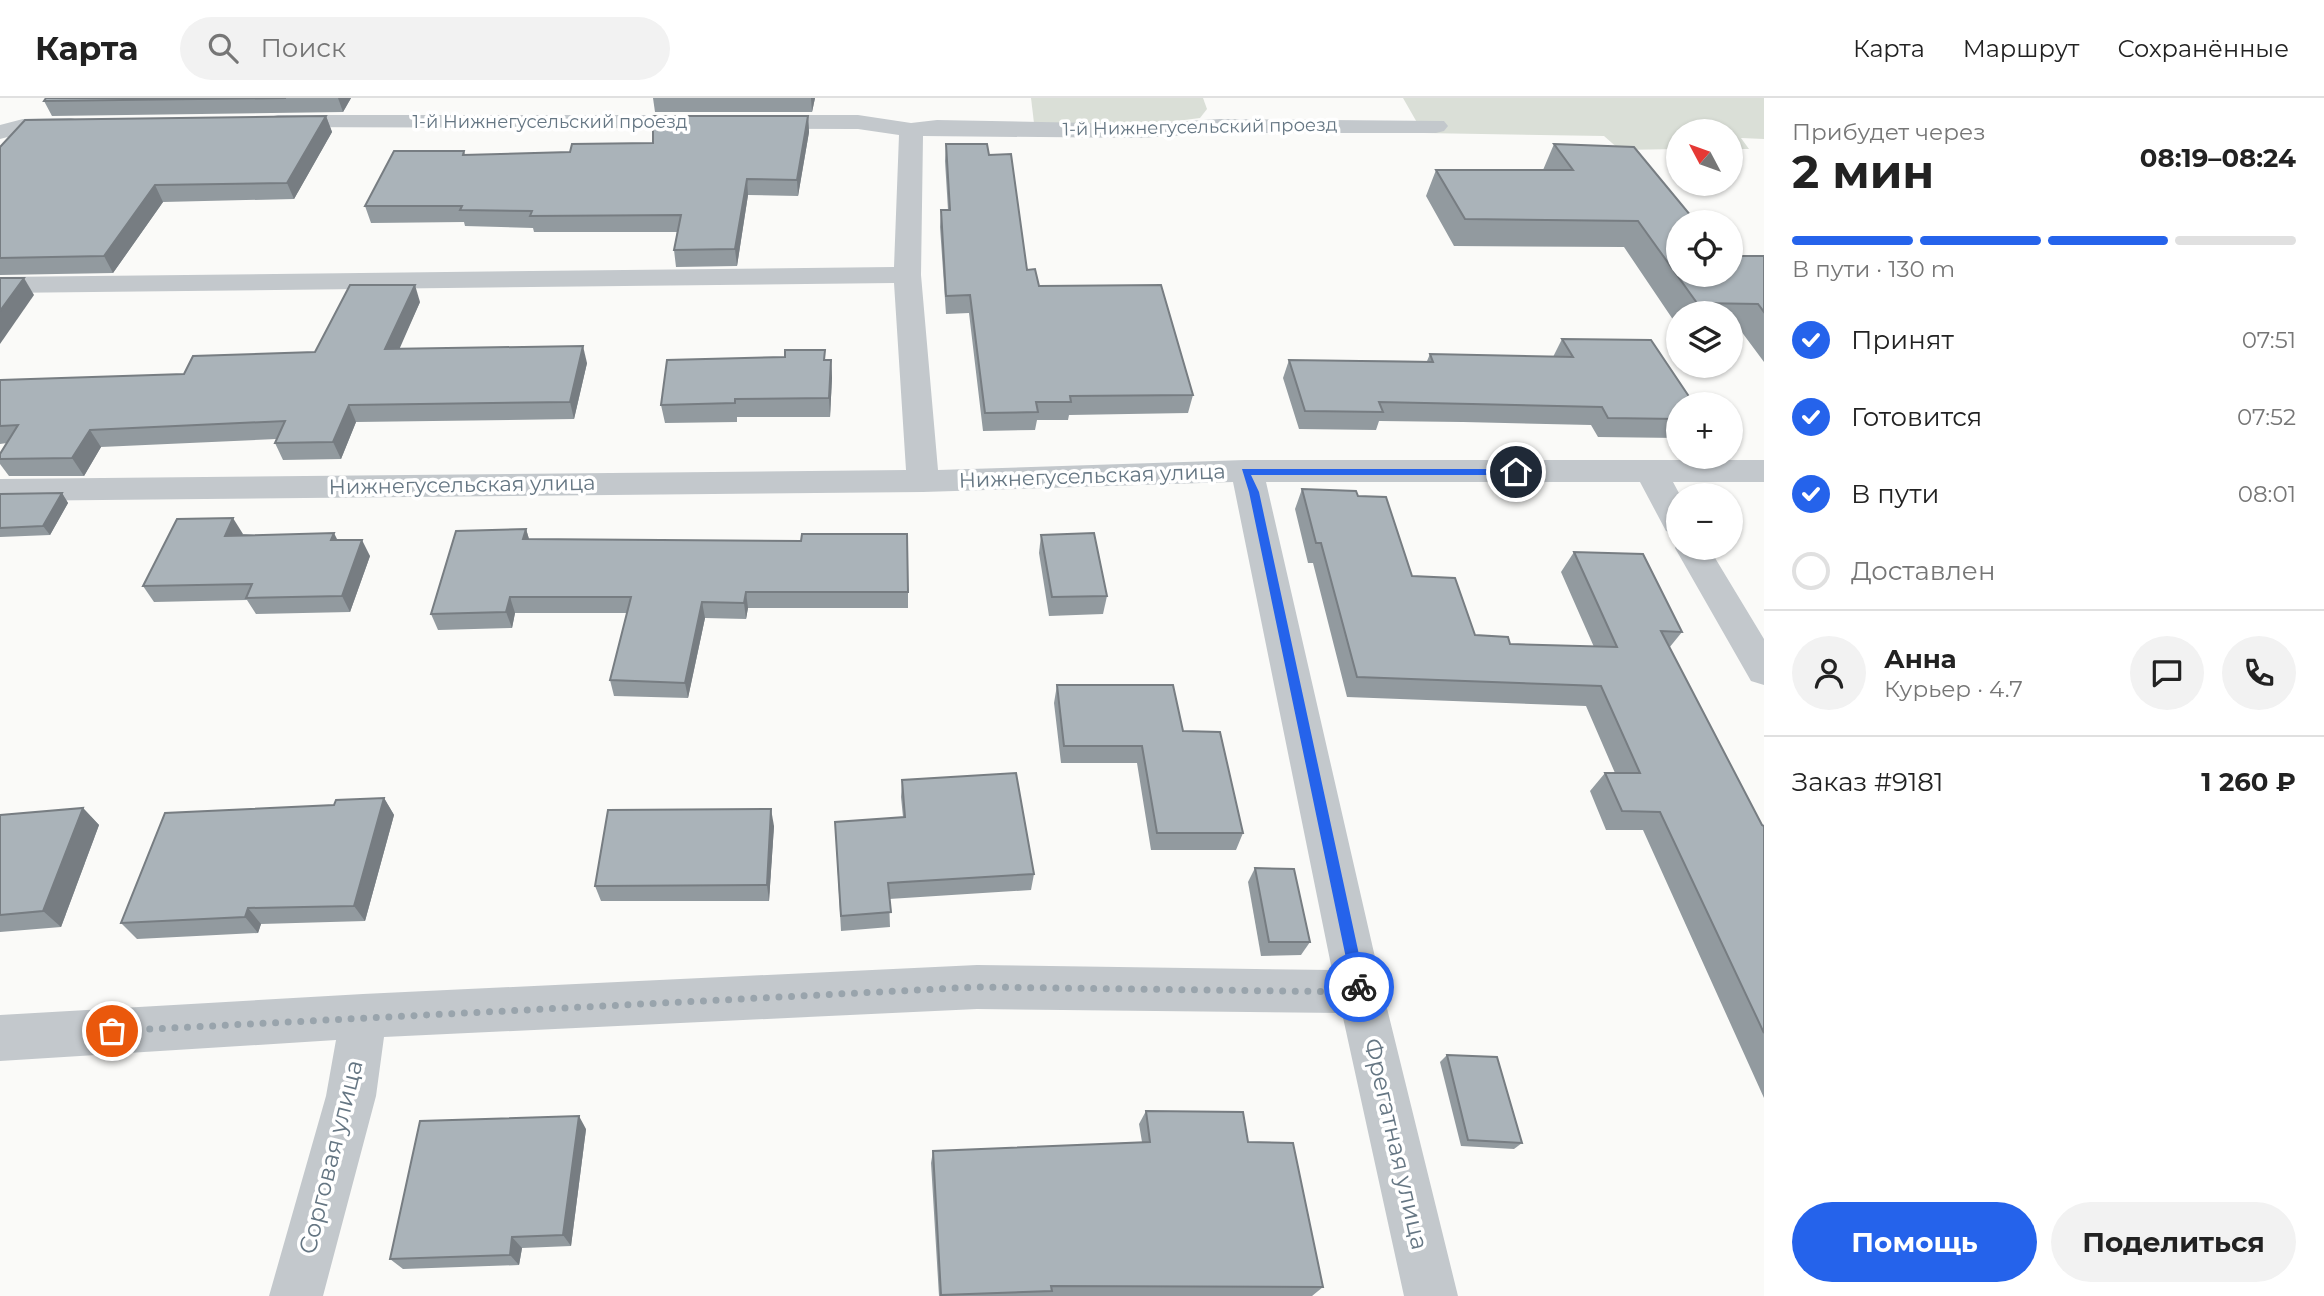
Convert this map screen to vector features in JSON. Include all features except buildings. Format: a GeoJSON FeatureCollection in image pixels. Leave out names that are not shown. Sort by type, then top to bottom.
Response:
{"type":"FeatureCollection","features":[{"type":"Feature","properties":{"kind":"street"},"geometry":{"type":"LineString","coordinates":[[854,98],[858,122]]}},
{"type":"Feature","properties":{"kind":"street","name":"1-й Нижнегусельский проезд"},"geometry":{"type":"LineString","coordinates":[[253,123],[858,122],[911,130],[1030,128],[1139,131],[1220,115],[1436,126]]}},
{"type":"Feature","properties":{"kind":"street"},"geometry":{"type":"LineString","coordinates":[[0,132],[23,126],[91,125]]}},
{"type":"Feature","properties":{"kind":"street"},"geometry":{"type":"LineString","coordinates":[[911,130],[907,275],[923,481]]}},
{"type":"Feature","properties":{"kind":"street"},"geometry":{"type":"LineString","coordinates":[[0,285],[907,275]]}},
{"type":"Feature","properties":{"kind":"street","name":"Нижнегусельская улица"},"geometry":{"type":"LineString","coordinates":[[0,490],[923,481],[1245,471],[1764,471]]}},
{"type":"Feature","properties":{"kind":"street","name":"Фрегатная улица"},"geometry":{"type":"LineString","coordinates":[[1245,471],[1254,492],[1360,992],[1431,1296]]}},
{"type":"Feature","properties":{"kind":"street"},"geometry":{"type":"LineString","coordinates":[[1651,472],[1666,500]]}},
{"type":"Feature","properties":{"kind":"street"},"geometry":{"type":"LineString","coordinates":[[1699,560],[1764,671]]}},
{"type":"Feature","properties":{"kind":"street"},"geometry":{"type":"LineString","coordinates":[[0,1038],[363,1016],[977,987],[1360,992]]}},
{"type":"Feature","properties":{"kind":"street","name":"Сорговая улица"},"geometry":{"type":"LineString","coordinates":[[296,1296],[351,1096],[363,1016]]}},
{"type":"Feature","properties":{"kind":"shaded area"},"geometry":{"type":"Polygon","coordinates":[[[1031,98],[1203,98],[1207,109],[1200,118],[1138,126],[1034,123],[1031,98]]]}},
{"type":"Feature","properties":{"kind":"shaded area"},"geometry":{"type":"Polygon","coordinates":[[[1403,98],[1764,98],[1764,139],[1743,138],[1743,119],[1666,119],[1666,149],[1620,150],[1604,136],[1423,133],[1403,98]]]}},
{"type":"Feature","properties":{"kind":"way so far"},"geometry":{"type":"LineString","coordinates":[[112,1031],[363,1016],[977,987],[1360,992],[1359,987]]}},
{"type":"Feature","properties":{"kind":"route"},"geometry":{"type":"LineString","coordinates":[[1359,987],[1254,492],[1245,471],[1516,472]]}}]}
